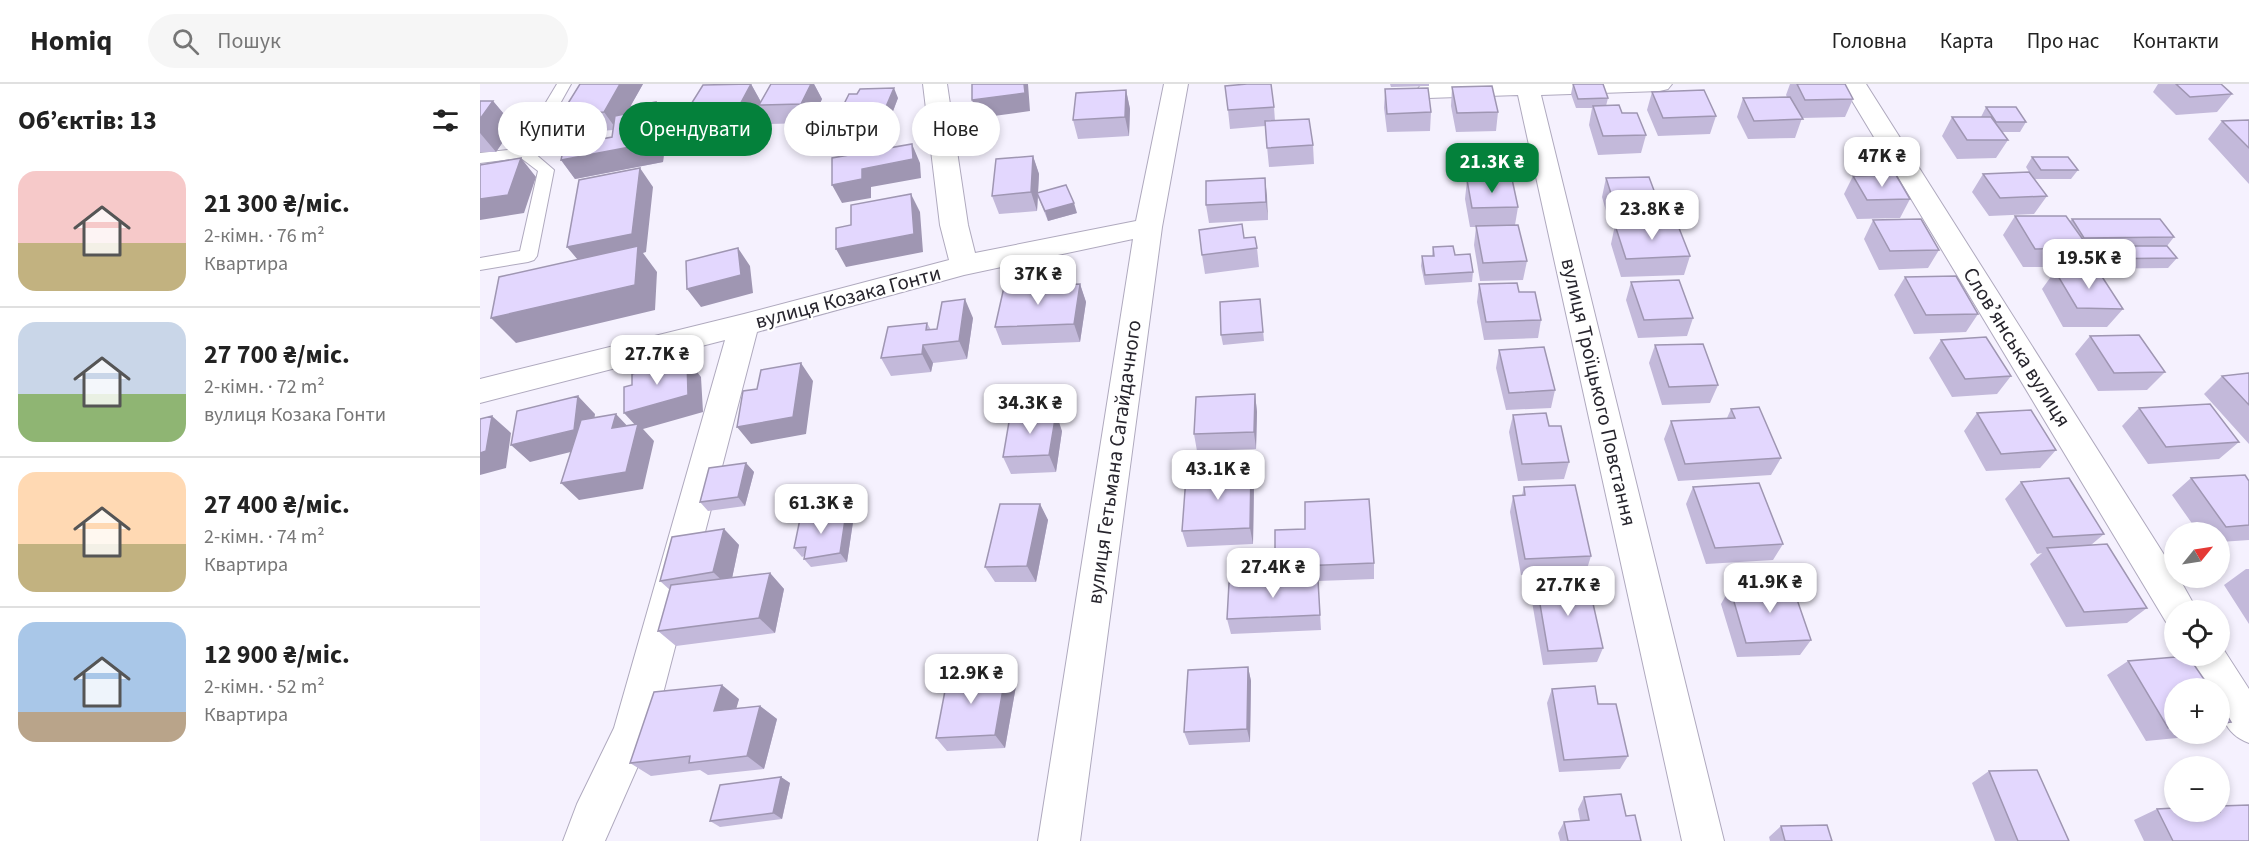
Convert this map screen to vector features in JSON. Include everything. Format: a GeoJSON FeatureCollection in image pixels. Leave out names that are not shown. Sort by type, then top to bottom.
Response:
{"type":"FeatureCollection","features":[{"type":"Feature","properties":{"kind":"street"},"geometry":{"type":"LineString","coordinates":[[935,84],[954,225],[964,265]]}},
{"type":"Feature","properties":{"kind":"street","name":"вулиця Гетьмана Сагайдачного"},"geometry":{"type":"LineString","coordinates":[[1059,841],[1148,227],[1176,84]]}},
{"type":"Feature","properties":{"kind":"street"},"geometry":{"type":"LineString","coordinates":[[1428,91],[1528,86],[1660,84]]}},
{"type":"Feature","properties":{"kind":"street","name":"Словʼянська вулиця"},"geometry":{"type":"LineString","coordinates":[[1854,84],[2173,600]]}},
{"type":"Feature","properties":{"kind":"street","name":"вулиця Троїцького Повстання"},"geometry":{"type":"LineString","coordinates":[[1528,86],[1703,841]]}},
{"type":"Feature","properties":{"kind":"street","name":"вулиця Козака Гонти"},"geometry":{"type":"LineString","coordinates":[[480,390],[744,325],[964,265],[1148,227]]}},
{"type":"Feature","properties":{"kind":"street"},"geometry":{"type":"LineString","coordinates":[[584,841],[633,732],[744,325]]}},
{"type":"Feature","properties":{"kind":"street"},"geometry":{"type":"LineString","coordinates":[[2213,666],[2249,724]]}},
{"type":"Feature","properties":{"kind":"lane"},"geometry":{"type":"LineString","coordinates":[[554,102],[564,84]]}},
{"type":"Feature","properties":{"kind":"lane"},"geometry":{"type":"LineString","coordinates":[[480,158],[498,156]]}},
{"type":"Feature","properties":{"kind":"lane"},"geometry":{"type":"LineString","coordinates":[[480,264],[528,256],[546,170],[528,156]]}},
{"type":"Feature","properties":{"kind":"building"},"geometry":{"type":"Polygon","coordinates":[[[580,84],[620,84],[607,107],[607,102],[569,102],[580,84]]]}},
{"type":"Feature","properties":{"kind":"building"},"geometry":{"type":"Polygon","coordinates":[[[751,84],[741,102],[692,102],[703,85],[751,84]]]}},
{"type":"Feature","properties":{"kind":"building"},"geometry":{"type":"Polygon","coordinates":[[[771,84],[811,84],[802,102],[772,105],[772,102],[761,102],[771,84]]]}},
{"type":"Feature","properties":{"kind":"building"},"geometry":{"type":"Polygon","coordinates":[[[972,84],[1024,84],[1025,93],[972,100],[972,84]]]}},
{"type":"Feature","properties":{"kind":"building"},"geometry":{"type":"Polygon","coordinates":[[[1271,84],[1274,107],[1228,110],[1225,86],[1271,84]]]}},
{"type":"Feature","properties":{"kind":"building"},"geometry":{"type":"Polygon","coordinates":[[[1573,84],[1603,84],[1608,98],[1578,99],[1573,84]]]}},
{"type":"Feature","properties":{"kind":"building"},"geometry":{"type":"Polygon","coordinates":[[[1797,84],[1845,84],[1853,99],[1805,100],[1797,84]]]}},
{"type":"Feature","properties":{"kind":"building"},"geometry":{"type":"Polygon","coordinates":[[[2176,84],[2221,84],[2232,94],[2190,97],[2176,84]]]}},
{"type":"Feature","properties":{"kind":"building"},"geometry":{"type":"Polygon","coordinates":[[[1492,86],[1498,112],[1457,113],[1452,87],[1492,86]]]}},
{"type":"Feature","properties":{"kind":"building"},"geometry":{"type":"Polygon","coordinates":[[[894,88],[888,102],[845,102],[849,94],[857,94],[860,89],[894,88]]]}},
{"type":"Feature","properties":{"kind":"building"},"geometry":{"type":"Polygon","coordinates":[[[1428,88],[1431,112],[1387,114],[1385,89],[1428,88]]]}},
{"type":"Feature","properties":{"kind":"building"},"geometry":{"type":"Polygon","coordinates":[[[1126,90],[1125,117],[1073,120],[1076,93],[1126,90]]]}},
{"type":"Feature","properties":{"kind":"building"},"geometry":{"type":"Polygon","coordinates":[[[1704,90],[1716,116],[1663,118],[1652,92],[1704,90]]]}},
{"type":"Feature","properties":{"kind":"building"},"geometry":{"type":"Polygon","coordinates":[[[1790,97],[1803,119],[1754,121],[1743,98],[1790,97]]]}},
{"type":"Feature","properties":{"kind":"building"},"geometry":{"type":"Polygon","coordinates":[[[480,101],[493,101],[480,119],[480,101]]]}},
{"type":"Feature","properties":{"kind":"building"},"geometry":{"type":"Polygon","coordinates":[[[1619,105],[1622,113],[1637,113],[1646,135],[1603,136],[1593,106],[1619,105]]]}},
{"type":"Feature","properties":{"kind":"building"},"geometry":{"type":"Polygon","coordinates":[[[1986,107],[2016,107],[2026,122],[1996,122],[1986,107]]]}},
{"type":"Feature","properties":{"kind":"building"},"geometry":{"type":"Polygon","coordinates":[[[619,115],[619,149],[607,151],[607,138],[612,137],[615,116],[619,115]]]}},
{"type":"Feature","properties":{"kind":"building"},"geometry":{"type":"Polygon","coordinates":[[[1952,117],[1991,117],[2008,140],[1967,140],[1952,117]]]}},
{"type":"Feature","properties":{"kind":"building"},"geometry":{"type":"Polygon","coordinates":[[[1309,119],[1313,145],[1267,148],[1265,121],[1309,119]]]}},
{"type":"Feature","properties":{"kind":"building"},"geometry":{"type":"Polygon","coordinates":[[[2249,120],[2249,148],[2222,121],[2249,120]]]}},
{"type":"Feature","properties":{"kind":"building"},"geometry":{"type":"Polygon","coordinates":[[[912,144],[913,159],[862,169],[862,179],[832,185],[832,158],[900,156],[900,146],[912,144]]]}},
{"type":"Feature","properties":{"kind":"building"},"geometry":{"type":"Polygon","coordinates":[[[562,156],[582,156],[561,160],[562,156]]]}},
{"type":"Feature","properties":{"kind":"building"},"geometry":{"type":"Polygon","coordinates":[[[1033,156],[1031,192],[992,196],[996,159],[1033,156]]]}},
{"type":"Feature","properties":{"kind":"building"},"geometry":{"type":"Polygon","coordinates":[[[2032,157],[2068,157],[2078,170],[2041,170],[2032,157]]]}},
{"type":"Feature","properties":{"kind":"building"},"geometry":{"type":"Polygon","coordinates":[[[521,158],[508,195],[480,199],[480,165],[521,158]]]}},
{"type":"Feature","properties":{"kind":"building"},"geometry":{"type":"Polygon","coordinates":[[[640,168],[632,234],[567,247],[579,180],[640,168]]]}},
{"type":"Feature","properties":{"kind":"building"},"geometry":{"type":"Polygon","coordinates":[[[2029,172],[2047,196],[2000,198],[1983,174],[2029,172]]]}},
{"type":"Feature","properties":{"kind":"building"},"geometry":{"type":"Polygon","coordinates":[[[1896,175],[1910,199],[1867,200],[1853,176],[1896,175]]]}},
{"type":"Feature","properties":{"kind":"building"},"geometry":{"type":"Polygon","coordinates":[[[1649,177],[1659,204],[1615,206],[1606,178],[1649,177]]]}},
{"type":"Feature","properties":{"kind":"building"},"geometry":{"type":"Polygon","coordinates":[[[1265,178],[1266,202],[1206,205],[1206,181],[1265,178]]]}},
{"type":"Feature","properties":{"kind":"building"},"geometry":{"type":"Polygon","coordinates":[[[1512,179],[1518,207],[1472,208],[1467,180],[1512,179]]]}},
{"type":"Feature","properties":{"kind":"building"},"geometry":{"type":"Polygon","coordinates":[[[1066,185],[1074,203],[1045,211],[1037,193],[1066,185]]]}},
{"type":"Feature","properties":{"kind":"building"},"geometry":{"type":"Polygon","coordinates":[[[911,194],[914,234],[836,249],[836,228],[851,225],[851,205],[911,194]]]}},
{"type":"Feature","properties":{"kind":"building"},"geometry":{"type":"Polygon","coordinates":[[[2015,216],[2066,216],[2089,248],[2035,249],[2015,216]]]}},
{"type":"Feature","properties":{"kind":"building"},"geometry":{"type":"Polygon","coordinates":[[[1921,219],[1939,250],[1890,251],[1873,220],[1921,219]]]}},
{"type":"Feature","properties":{"kind":"building"},"geometry":{"type":"Polygon","coordinates":[[[2072,219],[2160,219],[2174,237],[2084,238],[2072,219]]]}},
{"type":"Feature","properties":{"kind":"building"},"geometry":{"type":"Polygon","coordinates":[[[1677,223],[1690,256],[1626,259],[1615,225],[1677,223]]]}},
{"type":"Feature","properties":{"kind":"building"},"geometry":{"type":"Polygon","coordinates":[[[1242,224],[1244,238],[1255,237],[1257,248],[1202,255],[1199,230],[1242,224]]]}},
{"type":"Feature","properties":{"kind":"building"},"geometry":{"type":"Polygon","coordinates":[[[1518,225],[1527,261],[1483,263],[1476,226],[1518,225]]]}},
{"type":"Feature","properties":{"kind":"building"},"geometry":{"type":"Polygon","coordinates":[[[638,246],[635,285],[491,318],[499,277],[638,246]]]}},
{"type":"Feature","properties":{"kind":"building"},"geometry":{"type":"Polygon","coordinates":[[[1453,246],[1455,255],[1470,254],[1473,272],[1425,275],[1422,256],[1434,256],[1433,247],[1453,246]]]}},
{"type":"Feature","properties":{"kind":"building"},"geometry":{"type":"Polygon","coordinates":[[[2088,246],[2167,246],[2177,258],[2086,259],[2083,255],[2089,248],[2088,246]]]}},
{"type":"Feature","properties":{"kind":"building"},"geometry":{"type":"Polygon","coordinates":[[[738,248],[741,275],[687,289],[686,261],[738,248]]]}},
{"type":"Feature","properties":{"kind":"building"},"geometry":{"type":"Polygon","coordinates":[[[2055,271],[2099,272],[2123,309],[2077,308],[2055,271]]]}},
{"type":"Feature","properties":{"kind":"building"},"geometry":{"type":"Polygon","coordinates":[[[1956,276],[1978,314],[1926,315],[1905,277],[1956,276]]]}},
{"type":"Feature","properties":{"kind":"building"},"geometry":{"type":"Polygon","coordinates":[[[1679,280],[1693,318],[1644,320],[1631,282],[1679,280]]]}},
{"type":"Feature","properties":{"kind":"building"},"geometry":{"type":"Polygon","coordinates":[[[1517,283],[1519,292],[1535,292],[1541,320],[1486,322],[1479,284],[1517,283]]]}},
{"type":"Feature","properties":{"kind":"building"},"geometry":{"type":"Polygon","coordinates":[[[1080,284],[1074,324],[995,327],[1004,287],[1080,284]]]}},
{"type":"Feature","properties":{"kind":"building"},"geometry":{"type":"Polygon","coordinates":[[[965,299],[959,341],[923,345],[922,354],[881,358],[888,327],[927,323],[926,330],[937,329],[942,302],[965,299]]]}},
{"type":"Feature","properties":{"kind":"building"},"geometry":{"type":"Polygon","coordinates":[[[1260,299],[1263,332],[1221,335],[1220,302],[1260,299]]]}},
{"type":"Feature","properties":{"kind":"building"},"geometry":{"type":"Polygon","coordinates":[[[2139,335],[2165,372],[2114,373],[2090,336],[2139,335]]]}},
{"type":"Feature","properties":{"kind":"building"},"geometry":{"type":"Polygon","coordinates":[[[1986,337],[2011,376],[1965,379],[1941,340],[1986,337]]]}},
{"type":"Feature","properties":{"kind":"building"},"geometry":{"type":"Polygon","coordinates":[[[1703,344],[1718,385],[1669,387],[1655,345],[1703,344]]]}},
{"type":"Feature","properties":{"kind":"building"},"geometry":{"type":"Polygon","coordinates":[[[1544,347],[1555,390],[1509,393],[1499,350],[1544,347]]]}},
{"type":"Feature","properties":{"kind":"building"},"geometry":{"type":"Polygon","coordinates":[[[687,359],[688,395],[624,413],[624,387],[632,385],[632,374],[687,359]]]}},
{"type":"Feature","properties":{"kind":"building"},"geometry":{"type":"Polygon","coordinates":[[[801,363],[793,417],[737,427],[743,391],[757,389],[761,370],[801,363]]]}},
{"type":"Feature","properties":{"kind":"building"},"geometry":{"type":"Polygon","coordinates":[[[2249,373],[2249,405],[2222,376],[2249,373]]]}},
{"type":"Feature","properties":{"kind":"building"},"geometry":{"type":"Polygon","coordinates":[[[1255,394],[1254,432],[1194,434],[1196,397],[1255,394]]]}},
{"type":"Feature","properties":{"kind":"building"},"geometry":{"type":"Polygon","coordinates":[[[578,396],[574,430],[511,445],[517,411],[578,396]]]}},
{"type":"Feature","properties":{"kind":"building"},"geometry":{"type":"Polygon","coordinates":[[[2210,404],[2239,442],[2166,447],[2139,408],[2210,404]]]}},
{"type":"Feature","properties":{"kind":"building"},"geometry":{"type":"Polygon","coordinates":[[[1759,407],[1781,458],[1685,464],[1671,421],[1735,418],[1731,409],[1759,407]]]}},
{"type":"Feature","properties":{"kind":"building"},"geometry":{"type":"Polygon","coordinates":[[[2031,410],[2056,450],[2001,454],[1977,413],[2031,410]]]}},
{"type":"Feature","properties":{"kind":"building"},"geometry":{"type":"Polygon","coordinates":[[[1056,413],[1049,455],[1003,457],[1010,416],[1056,413]]]}},
{"type":"Feature","properties":{"kind":"building"},"geometry":{"type":"Polygon","coordinates":[[[1546,413],[1549,426],[1561,426],[1569,462],[1522,464],[1513,415],[1546,413]]]}},
{"type":"Feature","properties":{"kind":"building"},"geometry":{"type":"Polygon","coordinates":[[[616,414],[612,428],[638,424],[626,472],[561,483],[581,420],[616,414]]]}},
{"type":"Feature","properties":{"kind":"building"},"geometry":{"type":"Polygon","coordinates":[[[492,416],[486,451],[480,453],[480,419],[492,416]]]}},
{"type":"Feature","properties":{"kind":"building"},"geometry":{"type":"Polygon","coordinates":[[[746,463],[738,497],[700,502],[709,468],[746,463]]]}},
{"type":"Feature","properties":{"kind":"building"},"geometry":{"type":"Polygon","coordinates":[[[1251,467],[1250,528],[1182,531],[1186,477],[1212,476],[1213,469],[1251,467]]]}},
{"type":"Feature","properties":{"kind":"building"},"geometry":{"type":"Polygon","coordinates":[[[2245,475],[2249,481],[2249,525],[2230,527],[2230,522],[2222,522],[2191,478],[2245,475]]]}},
{"type":"Feature","properties":{"kind":"building"},"geometry":{"type":"Polygon","coordinates":[[[2069,478],[2104,534],[2053,537],[2021,482],[2069,478]]]}},
{"type":"Feature","properties":{"kind":"building"},"geometry":{"type":"Polygon","coordinates":[[[1759,483],[1783,544],[1715,548],[1693,487],[1759,483]]]}},
{"type":"Feature","properties":{"kind":"building"},"geometry":{"type":"Polygon","coordinates":[[[1575,485],[1591,556],[1525,559],[1513,496],[1525,495],[1524,487],[1575,485]]]}},
{"type":"Feature","properties":{"kind":"building"},"geometry":{"type":"Polygon","coordinates":[[[1369,499],[1374,563],[1275,567],[1275,530],[1305,529],[1305,502],[1369,499]]]}},
{"type":"Feature","properties":{"kind":"building"},"geometry":{"type":"Polygon","coordinates":[[[1000,504],[1040,504],[1027,566],[985,567],[1000,504]]]}},
{"type":"Feature","properties":{"kind":"building"},"geometry":{"type":"Polygon","coordinates":[[[846,513],[840,553],[804,559],[806,547],[794,548],[800,519],[846,513]]]}},
{"type":"Feature","properties":{"kind":"building"},"geometry":{"type":"Polygon","coordinates":[[[724,529],[713,572],[660,581],[672,537],[724,529]]]}},
{"type":"Feature","properties":{"kind":"building"},"geometry":{"type":"Polygon","coordinates":[[[2107,544],[2147,608],[2084,612],[2047,548],[2107,544]]]}},
{"type":"Feature","properties":{"kind":"building"},"geometry":{"type":"Polygon","coordinates":[[[770,573],[759,618],[658,631],[671,585],[770,573]]]}},
{"type":"Feature","properties":{"kind":"building"},"geometry":{"type":"Polygon","coordinates":[[[1574,579],[1578,599],[1592,599],[1603,648],[1548,651],[1536,581],[1574,579]]]}},
{"type":"Feature","properties":{"kind":"building"},"geometry":{"type":"Polygon","coordinates":[[[1318,580],[1320,615],[1227,619],[1229,583],[1318,580]]]}},
{"type":"Feature","properties":{"kind":"building"},"geometry":{"type":"Polygon","coordinates":[[[1792,585],[1811,640],[1746,643],[1730,588],[1792,585]]]}},
{"type":"Feature","properties":{"kind":"building"},"geometry":{"type":"Polygon","coordinates":[[[2164,658],[2164,666],[2195,666],[2203,678],[2164,678],[2164,721],[2128,661],[2164,658]]]}},
{"type":"Feature","properties":{"kind":"building"},"geometry":{"type":"Polygon","coordinates":[[[1248,667],[1247,729],[1184,732],[1188,670],[1248,667]]]}},
{"type":"Feature","properties":{"kind":"building"},"geometry":{"type":"Polygon","coordinates":[[[1006,672],[995,735],[936,738],[948,675],[1006,672]]]}},
{"type":"Feature","properties":{"kind":"building"},"geometry":{"type":"Polygon","coordinates":[[[722,685],[714,711],[760,706],[747,756],[689,763],[690,756],[630,763],[654,692],[722,685]]]}},
{"type":"Feature","properties":{"kind":"building"},"geometry":{"type":"Polygon","coordinates":[[[1595,686],[1598,704],[1616,704],[1628,756],[1564,760],[1552,689],[1595,686]]]}},
{"type":"Feature","properties":{"kind":"building"},"geometry":{"type":"Polygon","coordinates":[[[2037,770],[2069,841],[2018,841],[1989,771],[2037,770]]]}},
{"type":"Feature","properties":{"kind":"building"},"geometry":{"type":"Polygon","coordinates":[[[781,777],[773,813],[710,821],[720,785],[781,777]]]}},
{"type":"Feature","properties":{"kind":"building"},"geometry":{"type":"Polygon","coordinates":[[[1621,794],[1626,816],[1635,815],[1641,841],[1568,841],[1564,822],[1589,820],[1584,797],[1621,794]]]}},
{"type":"Feature","properties":{"kind":"building"},"geometry":{"type":"Polygon","coordinates":[[[2249,805],[2249,841],[2173,841],[2157,809],[2164,809],[2164,822],[2230,822],[2230,806],[2249,805]]]}},
{"type":"Feature","properties":{"kind":"building"},"geometry":{"type":"Polygon","coordinates":[[[1827,825],[1832,841],[1785,841],[1781,826],[1827,825]]]}}]}
